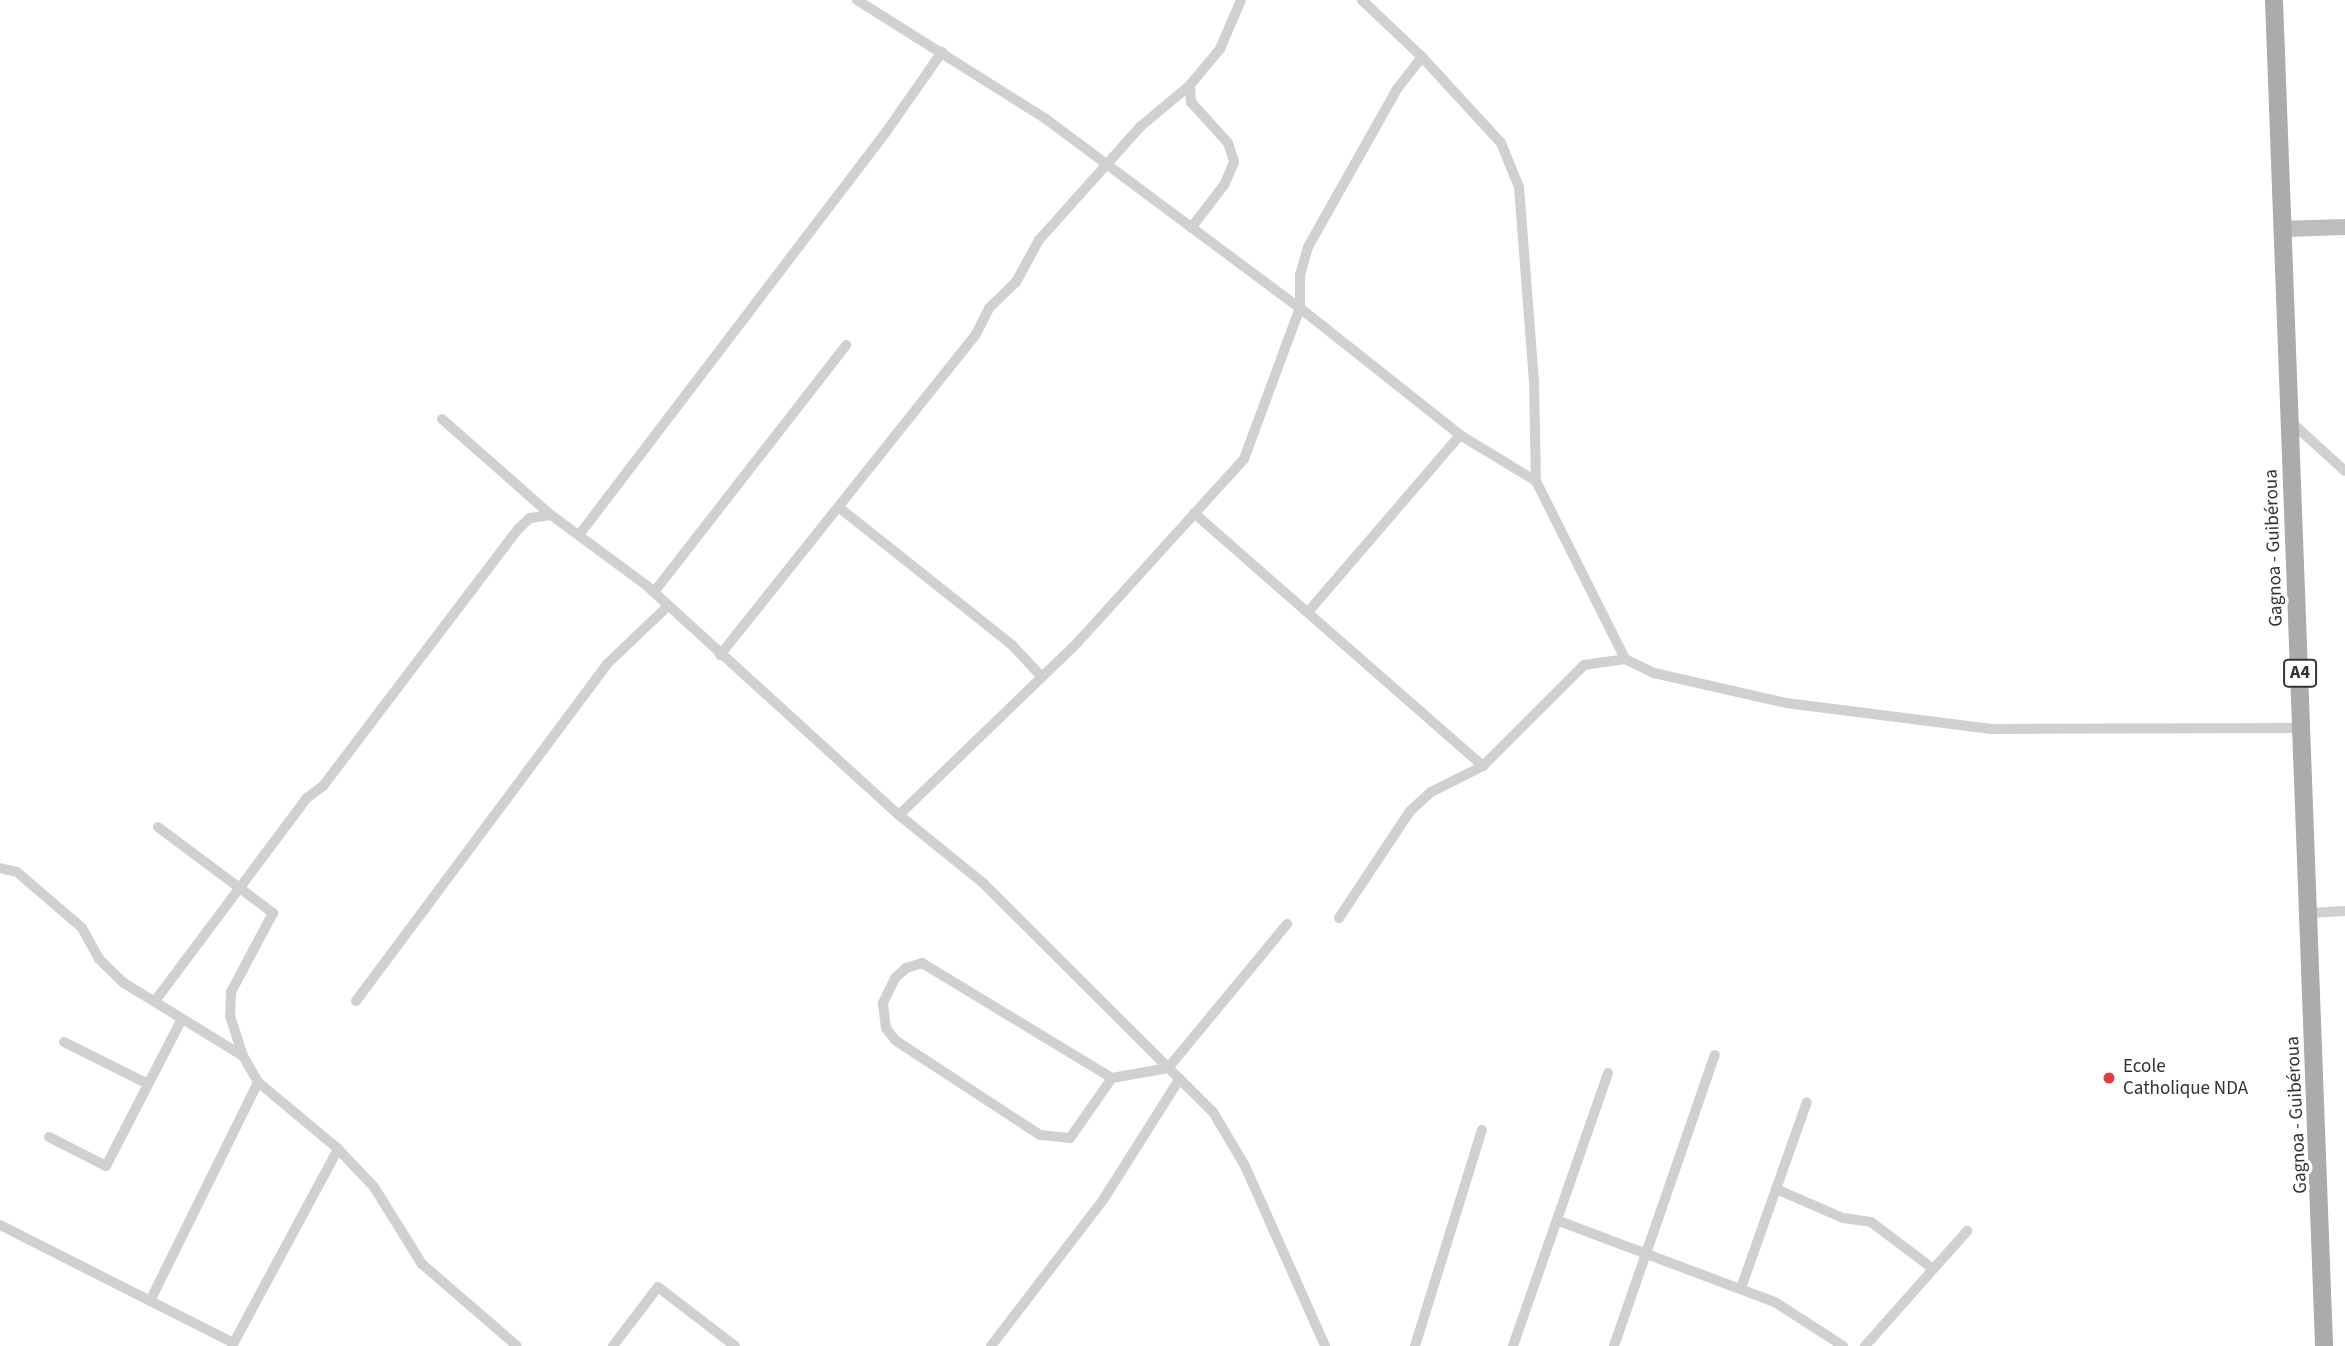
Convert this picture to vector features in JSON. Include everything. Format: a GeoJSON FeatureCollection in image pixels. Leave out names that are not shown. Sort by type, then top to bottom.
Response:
{"type":"FeatureCollection","features":[{"type":"Feature","properties":{"kind":"main road","name":"Gagnoa - Guibéroua"},"geometry":{"type":"LineString","coordinates":[[2274,0],[2325,1346]]}},
{"type":"Feature","properties":{"kind":"street"},"geometry":{"type":"LineString","coordinates":[[857,0],[1046,119],[1104,166],[1300,308],[1460,435],[1536,481]]}},
{"type":"Feature","properties":{"kind":"street"},"geometry":{"type":"LineString","coordinates":[[720,655],[841,509],[975,336],[989,308],[1016,282],[1039,240],[1104,166],[1170,98],[1190,85],[1220,49],[1241,0]]}},
{"type":"Feature","properties":{"kind":"street"},"geometry":{"type":"LineString","coordinates":[[1362,0],[1422,57],[1501,143],[1519,187],[1534,381],[1536,481],[1625,659],[1654,673],[1786,703],[1993,729],[2302,728]]}},
{"type":"Feature","properties":{"kind":"street"},"geometry":{"type":"LineString","coordinates":[[579,535],[886,132],[942,52]]}},
{"type":"Feature","properties":{"kind":"street"},"geometry":{"type":"LineString","coordinates":[[899,815],[1040,674],[1078,642],[1244,458],[1300,308],[1300,275],[1308,247],[1396,89],[1422,57]]}},
{"type":"Feature","properties":{"kind":"street"},"geometry":{"type":"LineString","coordinates":[[1190,85],[1191,102],[1228,143],[1234,162],[1224,185],[1191,228]]}},
{"type":"Feature","properties":{"kind":"street"},"geometry":{"type":"LineString","coordinates":[[2281,229],[2345,227]]}},
{"type":"Feature","properties":{"kind":"street"},"geometry":{"type":"LineString","coordinates":[[654,593],[846,345]]}},
{"type":"Feature","properties":{"kind":"street"},"geometry":{"type":"LineString","coordinates":[[442,419],[551,515],[654,593],[899,815],[1042,938],[1213,1112],[1245,1166],[1325,1346]]}},
{"type":"Feature","properties":{"kind":"street"},"geometry":{"type":"LineString","coordinates":[[2291,421],[2345,471]]}},
{"type":"Feature","properties":{"kind":"street"},"geometry":{"type":"LineString","coordinates":[[1308,612],[1460,435]]}},
{"type":"Feature","properties":{"kind":"street"},"geometry":{"type":"LineString","coordinates":[[841,509],[1012,645],[1040,674]]}},
{"type":"Feature","properties":{"kind":"street"},"geometry":{"type":"LineString","coordinates":[[1194,513],[1483,766]]}},
{"type":"Feature","properties":{"kind":"street"},"geometry":{"type":"LineString","coordinates":[[155,1001],[307,797],[323,786],[419,654],[463,607],[519,529],[530,518],[551,515]]}},
{"type":"Feature","properties":{"kind":"street"},"geometry":{"type":"LineString","coordinates":[[356,1001],[607,664],[668,606]]}},
{"type":"Feature","properties":{"kind":"street"},"geometry":{"type":"LineString","coordinates":[[1339,918],[1410,811],[1431,792],[1483,766],[1545,708],[1577,671],[1625,659]]}},
{"type":"Feature","properties":{"kind":"street"},"geometry":{"type":"LineString","coordinates":[[158,827],[273,912],[231,992],[230,1016],[243,1056],[258,1082],[338,1149],[374,1187],[422,1264],[510,1344]]}},
{"type":"Feature","properties":{"kind":"street"},"geometry":{"type":"LineString","coordinates":[[0,868],[17,872],[82,928],[99,959],[124,983],[243,1056]]}},
{"type":"Feature","properties":{"kind":"street"},"geometry":{"type":"LineString","coordinates":[[2309,913],[2345,911]]}},
{"type":"Feature","properties":{"kind":"street"},"geometry":{"type":"LineString","coordinates":[[1112,1079],[1070,1138],[1040,1135],[895,1040],[886,1028],[883,1003],[906,968],[930,965],[1112,1079],[1168,1068],[1287,924]]}},
{"type":"Feature","properties":{"kind":"street"},"geometry":{"type":"LineString","coordinates":[[49,1137],[106,1166],[182,1019]]}},
{"type":"Feature","properties":{"kind":"street"},"geometry":{"type":"LineString","coordinates":[[64,1042],[148,1084]]}},
{"type":"Feature","properties":{"kind":"street"},"geometry":{"type":"LineString","coordinates":[[1614,1346],[1649,1254],[1716,1055]]}},
{"type":"Feature","properties":{"kind":"street"},"geometry":{"type":"LineString","coordinates":[[1513,1346],[1559,1221],[1608,1073]]}},
{"type":"Feature","properties":{"kind":"street"},"geometry":{"type":"LineString","coordinates":[[991,1346],[1102,1200],[1179,1080]]}},
{"type":"Feature","properties":{"kind":"street"},"geometry":{"type":"LineString","coordinates":[[150,1301],[258,1082]]}},
{"type":"Feature","properties":{"kind":"street"},"geometry":{"type":"LineString","coordinates":[[1741,1288],[1807,1102]]}},
{"type":"Feature","properties":{"kind":"street"},"geometry":{"type":"LineString","coordinates":[[1415,1346],[1482,1130]]}},
{"type":"Feature","properties":{"kind":"street"},"geometry":{"type":"LineString","coordinates":[[0,1225],[233,1344],[338,1149]]}},
{"type":"Feature","properties":{"kind":"street"},"geometry":{"type":"LineString","coordinates":[[1776,1189],[1843,1218],[1871,1222],[1932,1268]]}},
{"type":"Feature","properties":{"kind":"street"},"geometry":{"type":"LineString","coordinates":[[1559,1221],[1741,1288],[1801,1316],[1843,1346]]}},
{"type":"Feature","properties":{"kind":"street"},"geometry":{"type":"LineString","coordinates":[[1865,1346],[1967,1231]]}},
{"type":"Feature","properties":{"kind":"street"},"geometry":{"type":"LineString","coordinates":[[613,1346],[658,1287],[735,1346]]}},
{"type":"Feature","properties":{"kind":"place","name":"Ecole Catholique NDA"},"geometry":{"type":"Point","coordinates":[2109,1078]}}]}
